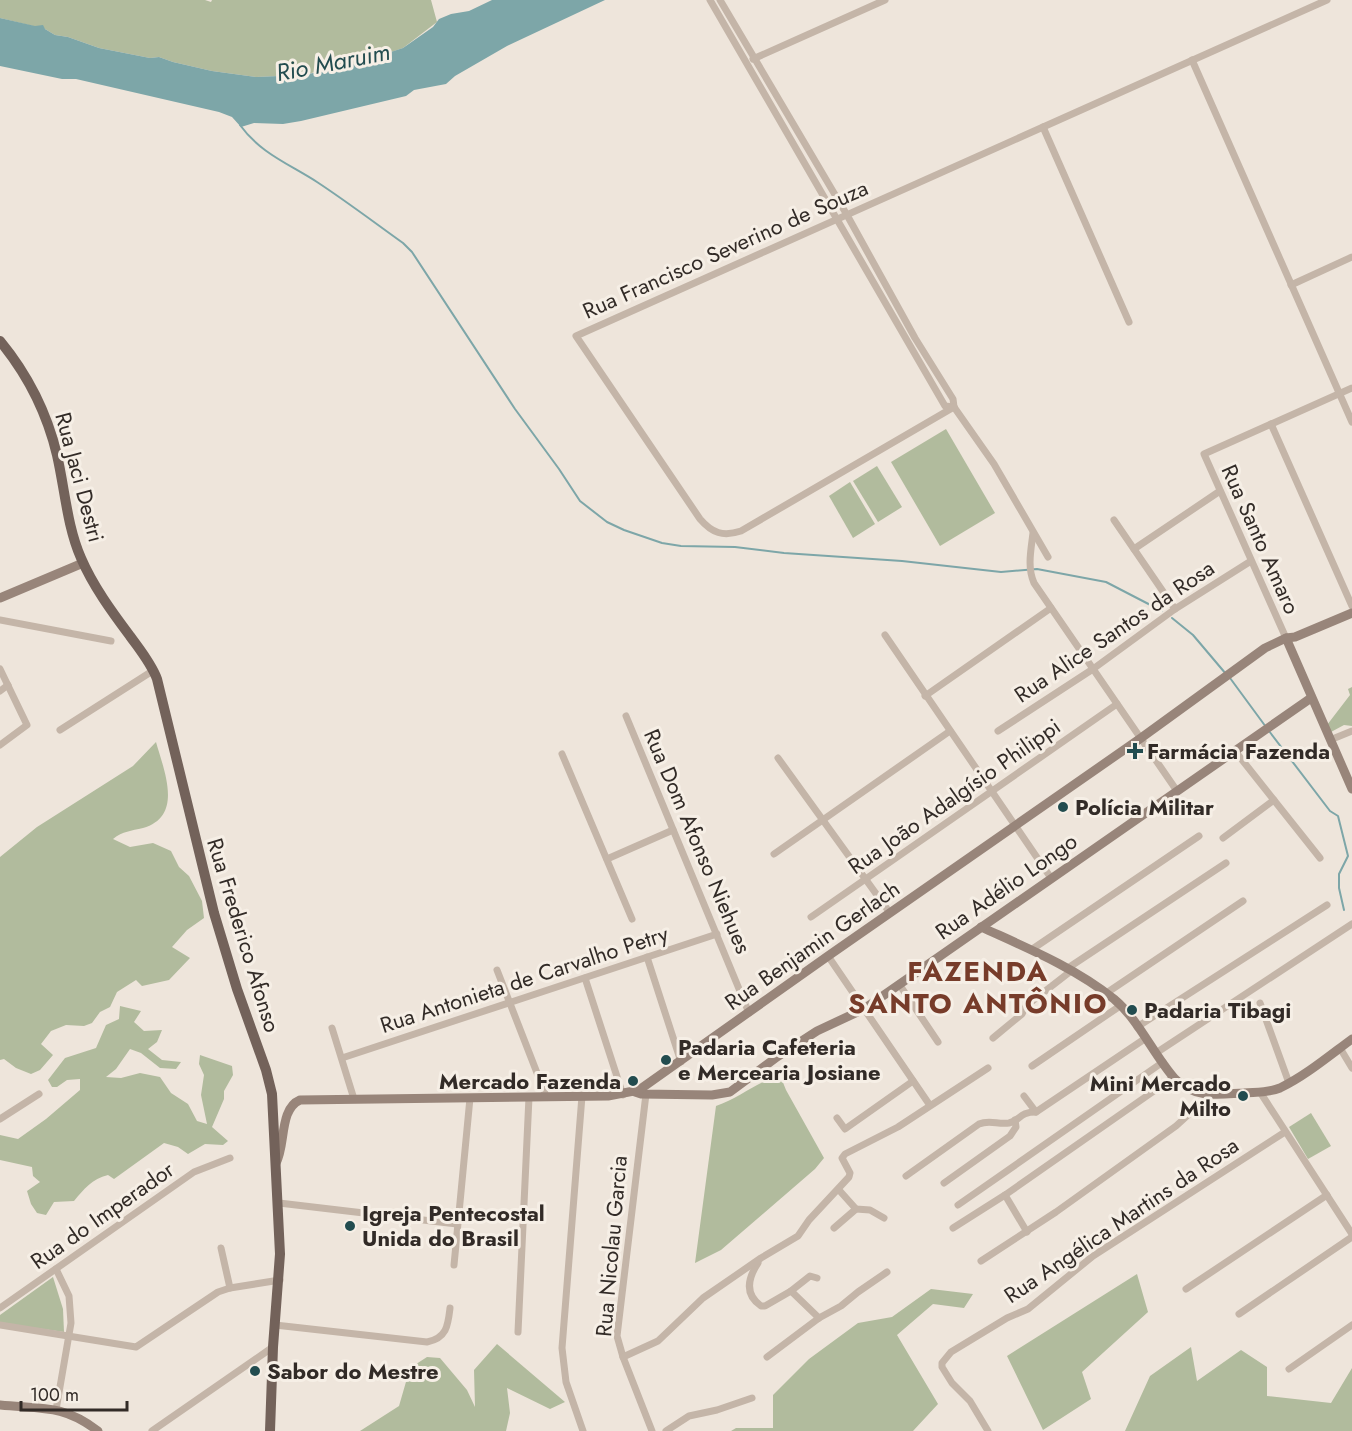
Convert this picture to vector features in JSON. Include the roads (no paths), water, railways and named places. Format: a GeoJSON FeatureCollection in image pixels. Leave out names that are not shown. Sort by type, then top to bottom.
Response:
{"type":"FeatureCollection","features":[{"type":"Feature","properties":{"kind":"main road","name":"Rua Jaci Destri"},"geometry":{"type":"LineString","coordinates":[[0,341],[25,376],[46,418],[57,456],[72,532],[83,563]]}},
{"type":"Feature","properties":{"kind":"main road","name":"Rua Frederico Afonso"},"geometry":{"type":"LineString","coordinates":[[83,563],[154,670],[223,946],[270,1083],[274,1112],[279,1203],[279,1280],[273,1347],[270,1431]]}},
{"type":"Feature","properties":{"kind":"street"},"geometry":{"type":"LineString","coordinates":[[710,0],[838,218],[907,343],[945,406],[954,407]]}},
{"type":"Feature","properties":{"kind":"street"},"geometry":{"type":"LineString","coordinates":[[720,0],[915,338],[953,399],[954,407],[994,464],[1048,557]]}},
{"type":"Feature","properties":{"kind":"street"},"geometry":{"type":"LineString","coordinates":[[746,62],[885,0]]}},
{"type":"Feature","properties":{"kind":"street","name":"Rua Francisco Severino de Souza"},"geometry":{"type":"LineString","coordinates":[[954,407],[741,531],[720,534],[708,528],[700,519],[576,336],[1327,0]]}},
{"type":"Feature","properties":{"kind":"street"},"geometry":{"type":"LineString","coordinates":[[1192,60],[1352,422]]}},
{"type":"Feature","properties":{"kind":"street"},"geometry":{"type":"LineString","coordinates":[[1043,127],[1129,322]]}},
{"type":"Feature","properties":{"kind":"street"},"geometry":{"type":"LineString","coordinates":[[791,138],[799,134]]}},
{"type":"Feature","properties":{"kind":"street"},"geometry":{"type":"LineString","coordinates":[[1291,285],[1352,257]]}},
{"type":"Feature","properties":{"kind":"street"},"geometry":{"type":"LineString","coordinates":[[907,343],[915,338]]}},
{"type":"Feature","properties":{"kind":"street"},"geometry":{"type":"LineString","coordinates":[[1352,388],[1271,424],[1352,606]]}},
{"type":"Feature","properties":{"kind":"street","name":"Rua Santo Amaro"},"geometry":{"type":"LineString","coordinates":[[1271,424],[1204,454],[1286,638]]}},
{"type":"Feature","properties":{"kind":"street"},"geometry":{"type":"LineString","coordinates":[[1134,549],[1220,491]]}},
{"type":"Feature","properties":{"kind":"street"},"geometry":{"type":"LineString","coordinates":[[1114,520],[1175,609]]}},
{"type":"Feature","properties":{"kind":"street"},"geometry":{"type":"LineString","coordinates":[[1033,532],[1031,577],[1177,791]]}},
{"type":"Feature","properties":{"kind":"street","name":"Rua Alice Santos da Rosa"},"geometry":{"type":"LineString","coordinates":[[998,731],[1093,669],[1175,609],[1251,561]]}},
{"type":"Feature","properties":{"kind":"street"},"geometry":{"type":"LineString","coordinates":[[0,598],[83,563]]}},
{"type":"Feature","properties":{"kind":"street"},"geometry":{"type":"LineString","coordinates":[[925,696],[1051,608]]}},
{"type":"Feature","properties":{"kind":"street","name":"Rua Benjamin Gerlach"},"geometry":{"type":"LineString","coordinates":[[276,1163],[281,1150],[287,1113],[295,1102],[623,1095],[641,1091],[828,956],[1141,738],[1265,648],[1352,613]]}},
{"type":"Feature","properties":{"kind":"street"},"geometry":{"type":"LineString","coordinates":[[0,620],[111,641]]}},
{"type":"Feature","properties":{"kind":"street"},"geometry":{"type":"LineString","coordinates":[[885,635],[1052,878]]}},
{"type":"Feature","properties":{"kind":"street"},"geometry":{"type":"LineString","coordinates":[[1286,638],[1352,789]]}},
{"type":"Feature","properties":{"kind":"street"},"geometry":{"type":"LineString","coordinates":[[0,669],[27,725],[0,745]]}},
{"type":"Feature","properties":{"kind":"street"},"geometry":{"type":"LineString","coordinates":[[60,730],[154,670]]}},
{"type":"Feature","properties":{"kind":"street"},"geometry":{"type":"LineString","coordinates":[[0,691],[8,685]]}},
{"type":"Feature","properties":{"kind":"street","name":"Rua Adélio Longo"},"geometry":{"type":"LineString","coordinates":[[641,1091],[712,1095],[729,1092],[799,1042],[864,1009],[1311,698]]}},
{"type":"Feature","properties":{"kind":"street","name":"Rua João Adalgísio Philippi"},"geometry":{"type":"LineString","coordinates":[[811,917],[1117,704]]}},
{"type":"Feature","properties":{"kind":"street","name":"Rua Dom Afonso Niehues"},"geometry":{"type":"LineString","coordinates":[[626,716],[749,1013]]}},
{"type":"Feature","properties":{"kind":"street"},"geometry":{"type":"LineString","coordinates":[[774,854],[950,731]]}},
{"type":"Feature","properties":{"kind":"street"},"geometry":{"type":"LineString","coordinates":[[1330,740],[1352,731]]}},
{"type":"Feature","properties":{"kind":"street"},"geometry":{"type":"LineString","coordinates":[[1235,751],[1320,858]]}},
{"type":"Feature","properties":{"kind":"street"},"geometry":{"type":"LineString","coordinates":[[562,754],[632,919]]}},
{"type":"Feature","properties":{"kind":"street"},"geometry":{"type":"LineString","coordinates":[[778,758],[890,913]]}},
{"type":"Feature","properties":{"kind":"street"},"geometry":{"type":"LineString","coordinates":[[1223,838],[1274,800]]}},
{"type":"Feature","properties":{"kind":"street"},"geometry":{"type":"LineString","coordinates":[[607,859],[673,830]]}},
{"type":"Feature","properties":{"kind":"street"},"geometry":{"type":"LineString","coordinates":[[1031,950],[1199,836]]}},
{"type":"Feature","properties":{"kind":"street"},"geometry":{"type":"LineString","coordinates":[[993,1038],[1022,1014],[1026,1006],[1070,970],[1226,863]]}},
{"type":"Feature","properties":{"kind":"street"},"geometry":{"type":"LineString","coordinates":[[1105,993],[1244,901]]}},
{"type":"Feature","properties":{"kind":"street"},"geometry":{"type":"LineString","coordinates":[[1137,1027],[1327,905]]}},
{"type":"Feature","properties":{"kind":"street"},"geometry":{"type":"LineString","coordinates":[[1156,1053],[1352,924]]}},
{"type":"Feature","properties":{"kind":"street"},"geometry":{"type":"LineString","coordinates":[[981,927],[1070,970],[1105,993],[1120,1006],[1174,1077],[1190,1089],[1210,1095],[1272,1091],[1289,1083],[1352,1039]]}},
{"type":"Feature","properties":{"kind":"street","name":"Rua Antonieta de Carvalho Petry"},"geometry":{"type":"LineString","coordinates":[[342,1058],[717,934]]}},
{"type":"Feature","properties":{"kind":"street"},"geometry":{"type":"LineString","coordinates":[[828,956],[930,1104]]}},
{"type":"Feature","properties":{"kind":"street"},"geometry":{"type":"LineString","coordinates":[[647,957],[681,1062]]}},
{"type":"Feature","properties":{"kind":"street"},"geometry":{"type":"LineString","coordinates":[[497,970],[546,1096]]}},
{"type":"Feature","properties":{"kind":"street"},"geometry":{"type":"LineString","coordinates":[[585,978],[623,1095]]}},
{"type":"Feature","properties":{"kind":"street"},"geometry":{"type":"LineString","coordinates":[[899,984],[938,1042]]}},
{"type":"Feature","properties":{"kind":"street"},"geometry":{"type":"LineString","coordinates":[[1260,1003],[1289,1083]]}},
{"type":"Feature","properties":{"kind":"street"},"geometry":{"type":"LineString","coordinates":[[1032,1066],[1120,1006]]}},
{"type":"Feature","properties":{"kind":"street"},"geometry":{"type":"LineString","coordinates":[[332,1028],[354,1099]]}},
{"type":"Feature","properties":{"kind":"street"},"geometry":{"type":"LineString","coordinates":[[906,1176],[979,1124],[986,1121],[1007,1123],[1025,1113],[1036,1112],[1146,1038]]}},
{"type":"Feature","properties":{"kind":"street"},"geometry":{"type":"LineString","coordinates":[[1340,1048],[1352,1068]]}},
{"type":"Feature","properties":{"kind":"street"},"geometry":{"type":"LineString","coordinates":[[958,1205],[1163,1062]]}},
{"type":"Feature","properties":{"kind":"street"},"geometry":{"type":"LineString","coordinates":[[622,1357],[658,1341],[703,1298],[798,1236],[809,1220],[849,1178],[850,1173],[842,1158],[845,1154],[898,1127],[988,1068]]}},
{"type":"Feature","properties":{"kind":"street"},"geometry":{"type":"LineString","coordinates":[[953,1228],[1005,1195],[1174,1077]]}},
{"type":"Feature","properties":{"kind":"street"},"geometry":{"type":"LineString","coordinates":[[837,1118],[845,1129],[914,1081]]}},
{"type":"Feature","properties":{"kind":"street","name":"Rua Nicolau Garcia"},"geometry":{"type":"LineString","coordinates":[[641,1091],[617,1330],[622,1357],[652,1431]]}},
{"type":"Feature","properties":{"kind":"street"},"geometry":{"type":"LineString","coordinates":[[1239,1314],[1352,1235],[1260,1092]]}},
{"type":"Feature","properties":{"kind":"street"},"geometry":{"type":"LineString","coordinates":[[0,1119],[39,1094]]}},
{"type":"Feature","properties":{"kind":"street"},"geometry":{"type":"LineString","coordinates":[[981,1261],[1027,1232],[1176,1126],[1210,1095]]}},
{"type":"Feature","properties":{"kind":"street"},"geometry":{"type":"LineString","coordinates":[[582,1096],[562,1348],[566,1382],[583,1431]]}},
{"type":"Feature","properties":{"kind":"street"},"geometry":{"type":"LineString","coordinates":[[1024,1096],[1036,1112]]}},
{"type":"Feature","properties":{"kind":"street"},"geometry":{"type":"LineString","coordinates":[[518,1332],[529,1097]]}},
{"type":"Feature","properties":{"kind":"street"},"geometry":{"type":"LineString","coordinates":[[454,1265],[470,1098]]}},
{"type":"Feature","properties":{"kind":"street"},"geometry":{"type":"LineString","coordinates":[[944,1184],[1010,1136],[1016,1127],[1015,1120]]}},
{"type":"Feature","properties":{"kind":"street","name":"Rua Angélica Martins da Rosa"},"geometry":{"type":"LineString","coordinates":[[988,1431],[970,1401],[952,1383],[942,1367],[942,1363],[951,1352],[1007,1318],[1028,1309],[1094,1256],[1286,1132]]}},
{"type":"Feature","properties":{"kind":"street","name":"Rua do Imperador"},"geometry":{"type":"LineString","coordinates":[[0,1308],[194,1172],[230,1158]]}},
{"type":"Feature","properties":{"kind":"street"},"geometry":{"type":"LineString","coordinates":[[839,1190],[856,1209],[870,1210],[884,1218]]}},
{"type":"Feature","properties":{"kind":"street"},"geometry":{"type":"LineString","coordinates":[[1005,1195],[1027,1232]]}},
{"type":"Feature","properties":{"kind":"street"},"geometry":{"type":"LineString","coordinates":[[1186,1289],[1327,1195]]}},
{"type":"Feature","properties":{"kind":"street"},"geometry":{"type":"LineString","coordinates":[[279,1203],[457,1224]]}},
{"type":"Feature","properties":{"kind":"street"},"geometry":{"type":"LineString","coordinates":[[834,1228],[856,1209]]}},
{"type":"Feature","properties":{"kind":"street"},"geometry":{"type":"LineString","coordinates":[[221,1248],[230,1288]]}},
{"type":"Feature","properties":{"kind":"street"},"geometry":{"type":"LineString","coordinates":[[761,1258],[750,1275],[749,1282],[755,1302],[760,1306],[765,1306],[791,1291],[810,1276],[817,1278]]}},
{"type":"Feature","properties":{"kind":"street"},"geometry":{"type":"LineString","coordinates":[[56,1269],[69,1296],[71,1323],[57,1410]]}},
{"type":"Feature","properties":{"kind":"street"},"geometry":{"type":"LineString","coordinates":[[767,1357],[887,1272]]}},
{"type":"Feature","properties":{"kind":"street"},"geometry":{"type":"LineString","coordinates":[[0,1326],[136,1347],[218,1292],[279,1280]]}},
{"type":"Feature","properties":{"kind":"street"},"geometry":{"type":"LineString","coordinates":[[791,1291],[819,1318]]}},
{"type":"Feature","properties":{"kind":"street"},"geometry":{"type":"LineString","coordinates":[[275,1324],[427,1342],[435,1340],[446,1331],[450,1308]]}},
{"type":"Feature","properties":{"kind":"street"},"geometry":{"type":"LineString","coordinates":[[1289,1369],[1352,1325]]}},
{"type":"Feature","properties":{"kind":"street"},"geometry":{"type":"LineString","coordinates":[[152,1431],[273,1347]]}},
{"type":"Feature","properties":{"kind":"street"},"geometry":{"type":"LineString","coordinates":[[666,1431],[689,1416],[717,1410],[752,1398]]}},
{"type":"Feature","properties":{"kind":"street"},"geometry":{"type":"LineString","coordinates":[[0,1405],[70,1413],[98,1431]]}},
{"type":"Feature","properties":{"kind":"water"},"geometry":{"type":"Polygon","coordinates":[[[492,0],[605,0],[507,46],[455,76],[446,84],[414,90],[406,96],[283,124],[254,123],[241,127],[232,117],[219,112],[76,79],[62,79],[0,66],[0,18],[35,26],[43,25],[55,35],[99,48],[150,58],[159,57],[212,71],[256,77],[302,75],[342,68],[403,48],[433,27],[439,19],[469,11],[492,0]]]}},
{"type":"Feature","properties":{"kind":"waterway"},"geometry":{"type":"LineString","coordinates":[[240,125],[266,151],[339,197],[412,252],[515,409],[580,501],[607,522],[662,543],[681,546],[735,547],[1001,572],[1037,569],[1106,582],[1162,611]]}},
{"type":"Feature","properties":{"kind":"waterway"},"geometry":{"type":"LineString","coordinates":[[1172,618],[1193,635],[1226,674]]}},
{"type":"Feature","properties":{"kind":"waterway"},"geometry":{"type":"LineString","coordinates":[[1230,678],[1266,727]]}},
{"type":"Feature","properties":{"kind":"waterway"},"geometry":{"type":"LineString","coordinates":[[1269,731],[1330,811],[1338,816],[1348,856],[1339,874],[1339,888],[1344,910]]}},
{"type":"Feature","properties":{"kind":"place","name":"Farmácia Fazenda"},"geometry":{"type":"Point","coordinates":[1135,751]}},
{"type":"Feature","properties":{"kind":"place","name":"Polícia Militar"},"geometry":{"type":"Point","coordinates":[1063,807]}},
{"type":"Feature","properties":{"kind":"place","name":"Padaria Tibagi"},"geometry":{"type":"Point","coordinates":[1132,1010]}},
{"type":"Feature","properties":{"kind":"place","name":"Padaria Cafeteria e Mercearia Josiane"},"geometry":{"type":"Point","coordinates":[666,1060]}},
{"type":"Feature","properties":{"kind":"place","name":"Mercado Fazenda"},"geometry":{"type":"Point","coordinates":[633,1081]}},
{"type":"Feature","properties":{"kind":"place","name":"Mini Mercado Milto"},"geometry":{"type":"Point","coordinates":[1243,1096]}},
{"type":"Feature","properties":{"kind":"place","name":"Igreja Pentecostal Unida do Brasil"},"geometry":{"type":"Point","coordinates":[350,1226]}},
{"type":"Feature","properties":{"kind":"place","name":"Sabor do Mestre"},"geometry":{"type":"Point","coordinates":[255,1371]}},
{"type":"Feature","properties":{"kind":"district","name":"FAZENDA SANTO ANTÔNIO"},"geometry":{"type":"Point","coordinates":[978,987]}},
{"type":"Feature","properties":{"kind":"water label","name":"Rio Maruim"},"geometry":{"type":"Point","coordinates":[333,62]}}]}
